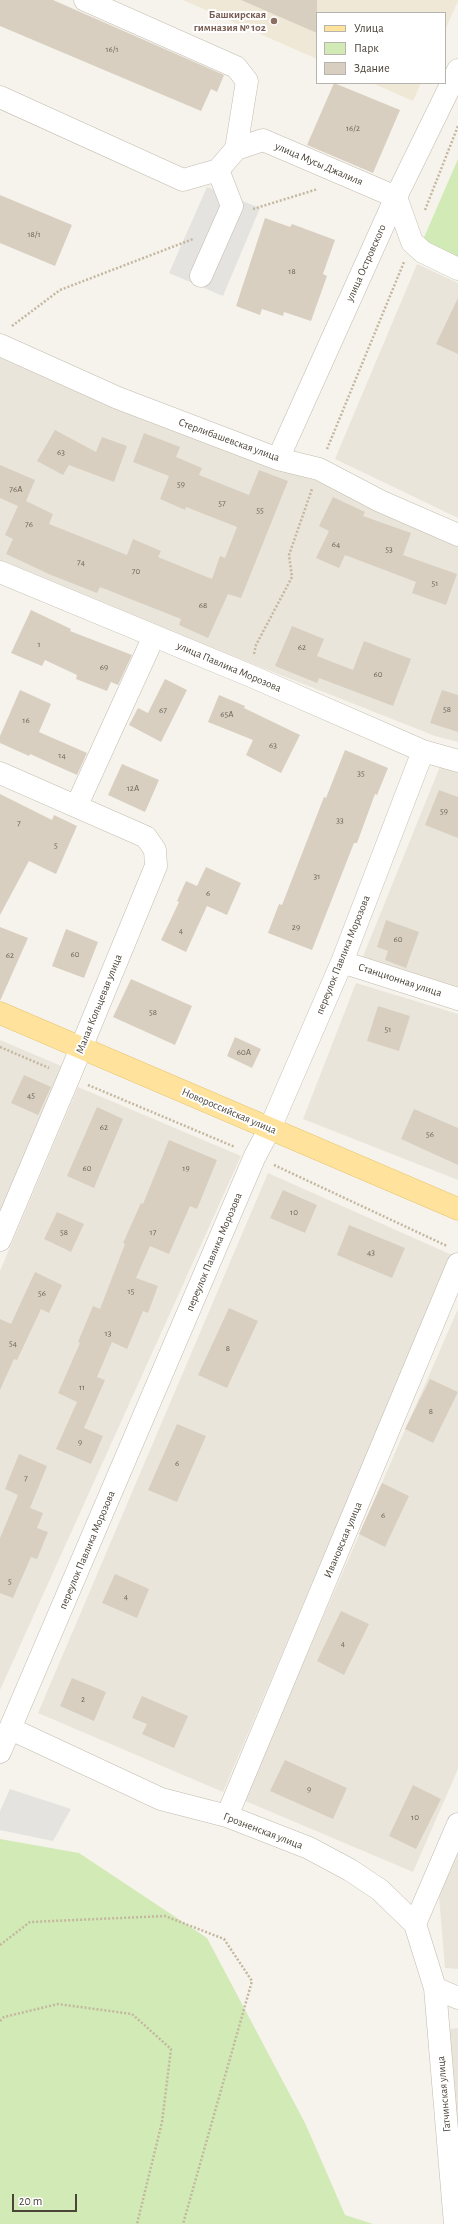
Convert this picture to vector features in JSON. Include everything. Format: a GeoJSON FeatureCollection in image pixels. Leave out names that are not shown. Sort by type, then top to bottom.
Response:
{"type":"FeatureCollection","features":[{"type":"Feature","properties":{"kind":"main road","name":"Новороссийская улица"},"geometry":{"type":"LineString","coordinates":[[0,1013],[458,1209]]}},
{"type":"Feature","properties":{"kind":"street"},"geometry":{"type":"LineString","coordinates":[[0,98],[183,180],[218,170],[236,149],[247,81],[236,67],[85,0]]}},
{"type":"Feature","properties":{"kind":"street","name":"улица Островского"},"geometry":{"type":"LineString","coordinates":[[278,459],[396,197],[458,70]]}},
{"type":"Feature","properties":{"kind":"street","name":"улица Мусы Джалиля"},"geometry":{"type":"LineString","coordinates":[[236,149],[263,140],[396,197]]}},
{"type":"Feature","properties":{"kind":"street"},"geometry":{"type":"LineString","coordinates":[[201,276],[232,206],[218,170]]}},
{"type":"Feature","properties":{"kind":"street"},"geometry":{"type":"LineString","coordinates":[[396,197],[412,242],[423,252],[458,269]]}},
{"type":"Feature","properties":{"kind":"street","name":"Стерлибашевская улица"},"geometry":{"type":"LineString","coordinates":[[3,338],[118,398],[278,459],[319,469],[380,501],[458,535]]}},
{"type":"Feature","properties":{"kind":"street","name":"улица Павлика Морозова"},"geometry":{"type":"LineString","coordinates":[[0,572],[251,676],[423,751],[458,761]]}},
{"type":"Feature","properties":{"kind":"street"},"geometry":{"type":"LineString","coordinates":[[77,805],[154,636]]}},
{"type":"Feature","properties":{"kind":"street","name":"переулок Павлика Морозова"},"geometry":{"type":"LineString","coordinates":[[0,1752],[256,1156],[270,1128],[342,962],[423,751]]}},
{"type":"Feature","properties":{"kind":"street","name":"Малая Кольцевая улица"},"geometry":{"type":"LineString","coordinates":[[0,773],[77,805],[146,837],[155,850],[156,866],[69,1078],[0,1240]]}},
{"type":"Feature","properties":{"kind":"street","name":"Станционная улица"},"geometry":{"type":"LineString","coordinates":[[342,962],[458,999]]}},
{"type":"Feature","properties":{"kind":"street","name":"Ивановская улица"},"geometry":{"type":"LineString","coordinates":[[227,1816],[454,1256]]}},
{"type":"Feature","properties":{"kind":"street","name":"Грозненская улица"},"geometry":{"type":"LineString","coordinates":[[11,1729],[161,1798],[227,1816],[309,1848],[350,1870],[380,1890],[415,1924],[435,1988]]}},
{"type":"Feature","properties":{"kind":"street"},"geometry":{"type":"LineString","coordinates":[[415,1924],[458,1824]]}},
{"type":"Feature","properties":{"kind":"street"},"geometry":{"type":"LineString","coordinates":[[435,1988],[458,1998]]}},
{"type":"Feature","properties":{"kind":"street","name":"Гатчинская улица"},"geometry":{"type":"LineString","coordinates":[[435,1988],[454,2224]]}},
{"type":"Feature","properties":{"kind":"path"},"geometry":{"type":"LineString","coordinates":[[251,676],[256,645],[292,577],[290,555],[319,469],[458,126]]}},
{"type":"Feature","properties":{"kind":"path"},"geometry":{"type":"LineString","coordinates":[[3,338],[60,290],[186,243],[236,214],[351,178]]}},
{"type":"Feature","properties":{"kind":"path"},"geometry":{"type":"LineString","coordinates":[[0,1047],[69,1078],[256,1156],[454,1256]]}},
{"type":"Feature","properties":{"kind":"path"},"geometry":{"type":"LineString","coordinates":[[0,1945],[30,1922],[165,1916],[224,1939],[252,1981],[183,2224]]}},
{"type":"Feature","properties":{"kind":"path"},"geometry":{"type":"LineString","coordinates":[[0,2021],[4,2017],[58,2004],[132,2014],[170,2049],[162,2122],[137,2224]]}},
{"type":"Feature","properties":{"kind":"shaded area","name":"Башкирская гимназия № 102"},"geometry":{"type":"Polygon","coordinates":[[[183,0],[458,0],[446,28],[446,12],[316,12],[316,59],[183,0]]]}},
{"type":"Feature","properties":{"kind":"shaded area"},"geometry":{"type":"Polygon","coordinates":[[[374,84],[421,84],[413,101],[374,84]]]}},
{"type":"Feature","properties":{"kind":"shaded area"},"geometry":{"type":"Polygon","coordinates":[[[207,187],[260,208],[223,296],[169,273],[207,187]]]}},
{"type":"Feature","properties":{"kind":"shaded area"},"geometry":{"type":"Polygon","coordinates":[[[417,264],[458,283],[458,518],[335,459],[417,264]]]}},
{"type":"Feature","properties":{"kind":"shaded area"},"geometry":{"type":"Polygon","coordinates":[[[0,355],[337,489],[458,544],[458,742],[435,736],[0,564],[0,355]]]}},
{"type":"Feature","properties":{"kind":"shaded area"},"geometry":{"type":"Polygon","coordinates":[[[441,764],[458,769],[458,990],[362,959],[441,764]]]}},
{"type":"Feature","properties":{"kind":"shaded area"},"geometry":{"type":"Polygon","coordinates":[[[356,983],[458,1014],[458,1180],[303,1119],[356,983]]]}},
{"type":"Feature","properties":{"kind":"shaded area"},"geometry":{"type":"Polygon","coordinates":[[[0,1040],[66,1068],[0,1214],[0,1040]]]}},
{"type":"Feature","properties":{"kind":"shaded area"},"geometry":{"type":"Polygon","coordinates":[[[78,1087],[241,1156],[0,1690],[0,1271],[78,1087]]]}},
{"type":"Feature","properties":{"kind":"shaded area"},"geometry":{"type":"Polygon","coordinates":[[[268,1173],[452,1255],[223,1792],[38,1713],[268,1173]]]}},
{"type":"Feature","properties":{"kind":"shaded area"},"geometry":{"type":"Polygon","coordinates":[[[458,1309],[458,1769],[413,1872],[243,1800],[458,1309]]]}},
{"type":"Feature","properties":{"kind":"shaded area"},"geometry":{"type":"Polygon","coordinates":[[[10,1789],[71,1809],[53,1841],[0,1830],[0,1811],[10,1789]]]}},
{"type":"Feature","properties":{"kind":"shaded area"},"geometry":{"type":"Polygon","coordinates":[[[458,1842],[458,1969],[445,1968],[439,1896],[458,1842]]]}},
{"type":"Feature","properties":{"kind":"shaded area"},"geometry":{"type":"Polygon","coordinates":[[[458,2028],[458,2176],[449,2029],[458,2028]]]}},
{"type":"Feature","properties":{"kind":"green space"},"geometry":{"type":"Polygon","coordinates":[[[458,159],[458,258],[422,242],[458,159]]]}},
{"type":"Feature","properties":{"kind":"green space"},"geometry":{"type":"Polygon","coordinates":[[[0,1839],[79,1853],[207,1938],[305,2123],[345,2215],[373,2224],[0,2224],[0,1839]]]}},
{"type":"Feature","properties":{"kind":"building"},"geometry":{"type":"Polygon","coordinates":[[[0,0],[53,0],[224,75],[217,92],[211,89],[201,111],[0,26],[0,0]]]}},
{"type":"Feature","properties":{"kind":"building"},"geometry":{"type":"Polygon","coordinates":[[[241,0],[317,0],[316,33],[241,0]]]}},
{"type":"Feature","properties":{"kind":"building"},"geometry":{"type":"Polygon","coordinates":[[[334,84],[400,110],[373,173],[307,145],[334,84]]]}},
{"type":"Feature","properties":{"kind":"building"},"geometry":{"type":"Polygon","coordinates":[[[0,195],[72,225],[55,266],[0,243],[0,195]]]}},
{"type":"Feature","properties":{"kind":"building"},"geometry":{"type":"Polygon","coordinates":[[[265,218],[290,227],[292,224],[335,240],[323,274],[327,276],[311,321],[284,312],[283,316],[262,309],[260,315],[236,306],[265,218]]]}},
{"type":"Feature","properties":{"kind":"building"},"geometry":{"type":"Polygon","coordinates":[[[458,298],[458,354],[436,344],[458,298]]]}},
{"type":"Feature","properties":{"kind":"building"},"geometry":{"type":"Polygon","coordinates":[[[55,430],[96,452],[102,437],[127,446],[114,482],[69,465],[63,475],[37,461],[55,430]]]}},
{"type":"Feature","properties":{"kind":"building"},"geometry":{"type":"Polygon","coordinates":[[[144,433],[180,447],[176,457],[202,468],[199,475],[249,495],[259,470],[288,481],[241,598],[228,594],[208,638],[179,625],[181,619],[100,587],[97,593],[51,575],[6,554],[13,539],[5,535],[18,506],[0,498],[0,465],[35,480],[26,501],[53,514],[49,524],[127,555],[133,539],[161,551],[158,557],[212,579],[220,556],[225,558],[237,527],[186,507],[185,510],[160,499],[169,476],[133,462],[144,433]]]}},
{"type":"Feature","properties":{"kind":"building"},"geometry":{"type":"Polygon","coordinates":[[[333,497],[365,512],[363,516],[411,533],[403,555],[457,574],[446,605],[412,593],[416,582],[345,555],[339,568],[316,558],[329,531],[319,526],[333,497]]]}},
{"type":"Feature","properties":{"kind":"building"},"geometry":{"type":"Polygon","coordinates":[[[31,610],[71,629],[70,631],[132,655],[118,685],[111,682],[107,691],[76,679],[77,675],[45,660],[42,666],[11,653],[31,610]]]}},
{"type":"Feature","properties":{"kind":"building"},"geometry":{"type":"Polygon","coordinates":[[[292,626],[324,639],[317,656],[353,670],[364,641],[411,659],[393,706],[319,678],[317,683],[275,666],[292,626]]]}},
{"type":"Feature","properties":{"kind":"building"},"geometry":{"type":"Polygon","coordinates":[[[165,679],[187,690],[161,742],[129,725],[138,708],[148,713],[165,679]]]}},
{"type":"Feature","properties":{"kind":"building"},"geometry":{"type":"Polygon","coordinates":[[[20,690],[51,704],[39,732],[87,753],[77,775],[30,754],[29,756],[0,743],[0,736],[20,690]]]}},
{"type":"Feature","properties":{"kind":"building"},"geometry":{"type":"Polygon","coordinates":[[[442,690],[458,695],[458,732],[430,723],[442,690]]]}},
{"type":"Feature","properties":{"kind":"building"},"geometry":{"type":"Polygon","coordinates":[[[219,695],[245,706],[244,708],[300,735],[281,773],[246,755],[253,740],[208,722],[219,695]]]}},
{"type":"Feature","properties":{"kind":"building"},"geometry":{"type":"Polygon","coordinates":[[[345,750],[388,768],[377,795],[375,794],[357,843],[354,843],[312,950],[268,933],[279,904],[282,905],[324,797],[326,798],[345,750]]]}},
{"type":"Feature","properties":{"kind":"building"},"geometry":{"type":"Polygon","coordinates":[[[122,764],[159,780],[145,812],[108,795],[122,764]]]}},
{"type":"Feature","properties":{"kind":"building"},"geometry":{"type":"Polygon","coordinates":[[[439,790],[458,797],[458,838],[425,825],[439,790]]]}},
{"type":"Feature","properties":{"kind":"building"},"geometry":{"type":"Polygon","coordinates":[[[0,794],[52,820],[54,815],[77,826],[56,874],[29,861],[0,915],[0,794]]]}},
{"type":"Feature","properties":{"kind":"building"},"geometry":{"type":"Polygon","coordinates":[[[206,867],[241,883],[227,915],[207,906],[186,952],[161,940],[179,902],[177,901],[186,881],[197,886],[206,867]]]}},
{"type":"Feature","properties":{"kind":"building"},"geometry":{"type":"Polygon","coordinates":[[[386,920],[419,932],[406,968],[385,960],[388,951],[377,947],[386,920]]]}},
{"type":"Feature","properties":{"kind":"building"},"geometry":{"type":"Polygon","coordinates":[[[0,927],[28,938],[0,1001],[0,927]]]}},
{"type":"Feature","properties":{"kind":"building"},"geometry":{"type":"Polygon","coordinates":[[[66,929],[98,942],[84,978],[52,966],[66,929]]]}},
{"type":"Feature","properties":{"kind":"building"},"geometry":{"type":"Polygon","coordinates":[[[131,979],[192,1006],[175,1045],[113,1017],[131,979]]]}},
{"type":"Feature","properties":{"kind":"building"},"geometry":{"type":"Polygon","coordinates":[[[378,1006],[410,1016],[399,1051],[367,1041],[378,1006]]]}},
{"type":"Feature","properties":{"kind":"building"},"geometry":{"type":"Polygon","coordinates":[[[235,1037],[261,1049],[252,1068],[227,1056],[235,1037]]]}},
{"type":"Feature","properties":{"kind":"building"},"geometry":{"type":"Polygon","coordinates":[[[24,1075],[51,1087],[38,1115],[11,1103],[24,1075]]]}},
{"type":"Feature","properties":{"kind":"building"},"geometry":{"type":"Polygon","coordinates":[[[97,1107],[123,1119],[94,1188],[67,1176],[97,1107]]]}},
{"type":"Feature","properties":{"kind":"building"},"geometry":{"type":"Polygon","coordinates":[[[414,1109],[458,1128],[458,1165],[401,1139],[414,1109]]]}},
{"type":"Feature","properties":{"kind":"building"},"geometry":{"type":"Polygon","coordinates":[[[169,1140],[217,1160],[197,1209],[190,1206],[169,1254],[150,1246],[136,1278],[158,1286],[148,1313],[143,1311],[127,1349],[112,1342],[97,1377],[105,1380],[84,1428],[103,1436],[91,1464],[56,1449],[77,1402],[58,1393],[80,1343],[78,1342],[93,1306],[100,1309],[125,1244],[123,1243],[141,1203],[143,1204],[169,1140]]]}},
{"type":"Feature","properties":{"kind":"building"},"geometry":{"type":"Polygon","coordinates":[[[283,1190],[317,1205],[305,1233],[270,1218],[283,1190]]]}},
{"type":"Feature","properties":{"kind":"building"},"geometry":{"type":"Polygon","coordinates":[[[57,1212],[84,1224],[71,1252],[44,1239],[57,1212]]]}},
{"type":"Feature","properties":{"kind":"building"},"geometry":{"type":"Polygon","coordinates":[[[349,1225],[405,1248],[392,1278],[337,1255],[349,1225]]]}},
{"type":"Feature","properties":{"kind":"building"},"geometry":{"type":"Polygon","coordinates":[[[35,1272],[62,1285],[49,1313],[41,1309],[17,1360],[14,1359],[0,1390],[0,1319],[11,1324],[35,1272]]]}},
{"type":"Feature","properties":{"kind":"building"},"geometry":{"type":"Polygon","coordinates":[[[229,1308],[258,1321],[227,1388],[198,1375],[229,1308]]]}},
{"type":"Feature","properties":{"kind":"building"},"geometry":{"type":"Polygon","coordinates":[[[430,1379],[458,1392],[433,1443],[405,1429],[430,1379]]]}},
{"type":"Feature","properties":{"kind":"building"},"geometry":{"type":"Polygon","coordinates":[[[177,1424],[206,1436],[177,1502],[148,1490],[177,1424]]]}},
{"type":"Feature","properties":{"kind":"building"},"geometry":{"type":"Polygon","coordinates":[[[19,1454],[47,1466],[30,1508],[43,1513],[37,1528],[48,1532],[37,1559],[31,1557],[13,1598],[0,1593],[0,1538],[18,1495],[5,1489],[19,1454]]]}},
{"type":"Feature","properties":{"kind":"building"},"geometry":{"type":"Polygon","coordinates":[[[382,1483],[409,1496],[385,1547],[359,1534],[382,1483]]]}},
{"type":"Feature","properties":{"kind":"building"},"geometry":{"type":"Polygon","coordinates":[[[115,1574],[149,1589],[137,1618],[102,1603],[115,1574]]]}},
{"type":"Feature","properties":{"kind":"building"},"geometry":{"type":"Polygon","coordinates":[[[341,1611],[369,1624],[344,1675],[317,1661],[341,1611]]]}},
{"type":"Feature","properties":{"kind":"building"},"geometry":{"type":"Polygon","coordinates":[[[72,1678],[106,1692],[94,1721],[60,1706],[72,1678]]]}},
{"type":"Feature","properties":{"kind":"building"},"geometry":{"type":"Polygon","coordinates":[[[142,1696],[188,1716],[174,1748],[142,1734],[147,1724],[132,1718],[142,1696]]]}},
{"type":"Feature","properties":{"kind":"building"},"geometry":{"type":"Polygon","coordinates":[[[285,1760],[347,1788],[333,1819],[270,1791],[285,1760]]]}},
{"type":"Feature","properties":{"kind":"building"},"geometry":{"type":"Polygon","coordinates":[[[413,1785],[441,1799],[416,1849],[389,1836],[413,1785]]]}},
{"type":"Feature","properties":{"kind":"place","name":"Башкирская гимназия № 102"},"geometry":{"type":"Point","coordinates":[274,21]}}]}
